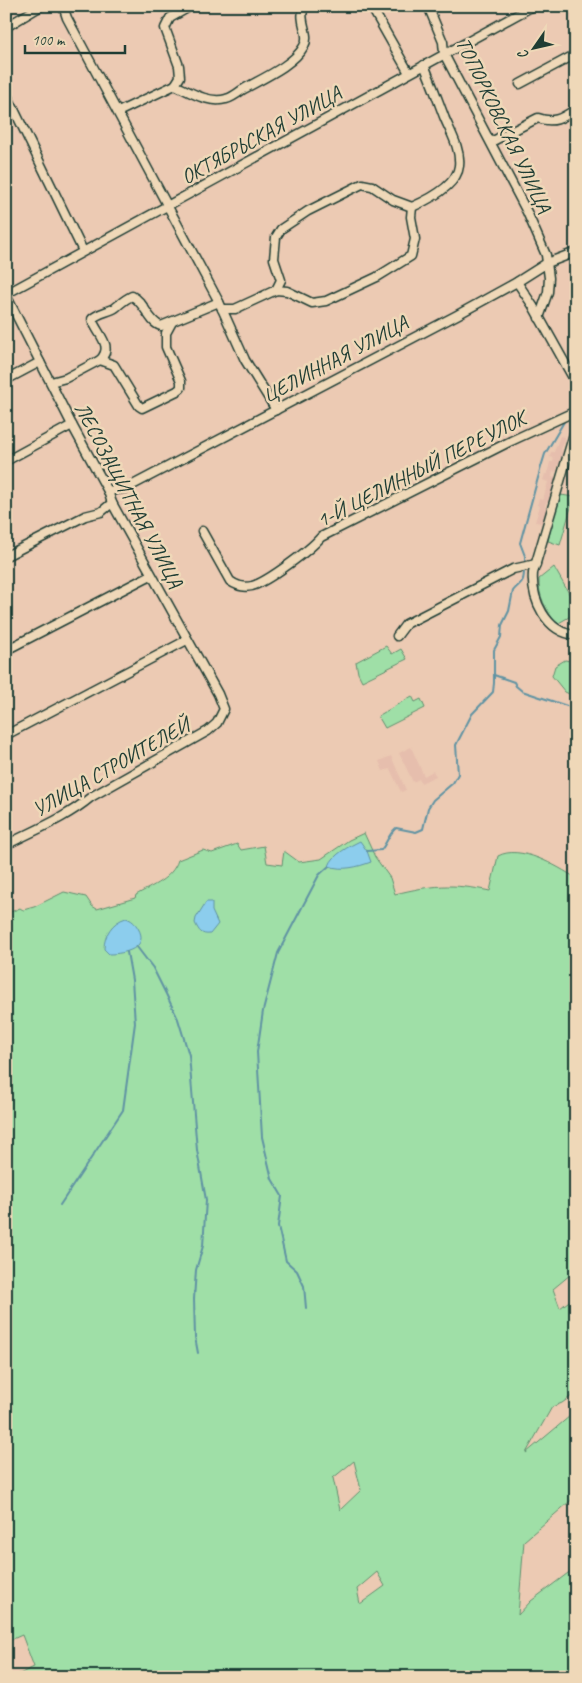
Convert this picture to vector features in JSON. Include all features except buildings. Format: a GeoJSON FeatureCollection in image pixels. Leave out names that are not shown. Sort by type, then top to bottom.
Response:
{"type":"FeatureCollection","features":[{"type":"Feature","properties":{"kind":"street"},"geometry":{"type":"LineString","coordinates":[[6,27],[41,6]]}},
{"type":"Feature","properties":{"kind":"street"},"geometry":{"type":"LineString","coordinates":[[63,6],[67,18],[220,306],[245,360],[276,410]]}},
{"type":"Feature","properties":{"kind":"street"},"geometry":{"type":"LineString","coordinates":[[118,112],[175,85],[180,77],[179,66],[164,28],[170,18],[191,6]]}},
{"type":"Feature","properties":{"kind":"street"},"geometry":{"type":"LineString","coordinates":[[175,85],[206,99],[226,100],[282,67],[297,56],[305,46],[307,36],[301,15],[304,6]]}},
{"type":"Feature","properties":{"kind":"street"},"geometry":{"type":"LineString","coordinates":[[371,6],[408,73]]}},
{"type":"Feature","properties":{"kind":"street","name":"ТОПОРКОВСКАЯ УЛИЦА"},"geometry":{"type":"LineString","coordinates":[[428,6],[443,42],[444,54],[542,243],[549,278],[548,292],[540,318]]}},
{"type":"Feature","properties":{"kind":"street","name":"ОКТЯБРЬСКАЯ УЛИЦА"},"geometry":{"type":"LineString","coordinates":[[6,294],[532,6]]}},
{"type":"Feature","properties":{"kind":"street"},"geometry":{"type":"LineString","coordinates":[[520,84],[576,54]]}},
{"type":"Feature","properties":{"kind":"street"},"geometry":{"type":"LineString","coordinates":[[276,290],[281,280],[274,259],[276,237],[280,228],[308,211],[362,184],[372,186],[394,200],[412,207],[431,199],[449,184],[456,174],[459,166],[457,150],[424,65]]}},
{"type":"Feature","properties":{"kind":"street"},"geometry":{"type":"LineString","coordinates":[[6,93],[83,251]]}},
{"type":"Feature","properties":{"kind":"street"},"geometry":{"type":"LineString","coordinates":[[491,142],[538,118],[558,120],[576,110]]}},
{"type":"Feature","properties":{"kind":"street"},"geometry":{"type":"LineString","coordinates":[[50,382],[66,378],[100,360],[105,355],[106,350],[103,339],[92,319],[115,308],[125,298],[132,296],[138,299],[156,324],[161,326],[220,306],[235,309],[276,290],[287,291],[312,303],[326,301],[377,277],[411,256],[415,240],[411,217],[412,207]]}},
{"type":"Feature","properties":{"kind":"street","name":"ЦЕЛИННАЯ УЛИЦА"},"geometry":{"type":"LineString","coordinates":[[108,491],[127,488],[517,282],[547,263],[576,252]]}},
{"type":"Feature","properties":{"kind":"street"},"geometry":{"type":"LineString","coordinates":[[517,282],[540,318],[576,384]]}},
{"type":"Feature","properties":{"kind":"street","name":"ЛЕСОЗАЩИТНАЯ УЛИЦА"},"geometry":{"type":"LineString","coordinates":[[6,294],[72,425],[108,491],[112,504],[218,694],[224,710]]}},
{"type":"Feature","properties":{"kind":"street"},"geometry":{"type":"LineString","coordinates":[[100,360],[114,365],[142,408],[177,391],[181,388],[182,381],[166,346],[166,333],[172,322]]}},
{"type":"Feature","properties":{"kind":"street"},"geometry":{"type":"LineString","coordinates":[[6,380],[40,362]]}},
{"type":"Feature","properties":{"kind":"street","name":"1-Й ЦЕЛИННЫЙ ПЕРЕУЛОК"},"geometry":{"type":"LineString","coordinates":[[202,531],[230,581],[242,587],[253,586],[279,571],[314,545],[321,537],[511,441],[576,411]]}},
{"type":"Feature","properties":{"kind":"street"},"geometry":{"type":"LineString","coordinates":[[6,462],[72,425]]}},
{"type":"Feature","properties":{"kind":"street"},"geometry":{"type":"LineString","coordinates":[[576,427],[532,583],[535,598],[542,613],[551,624],[561,631],[576,635]]}},
{"type":"Feature","properties":{"kind":"street"},"geometry":{"type":"LineString","coordinates":[[6,556],[85,516],[101,512],[112,504]]}},
{"type":"Feature","properties":{"kind":"street"},"geometry":{"type":"LineString","coordinates":[[397,636],[406,624],[513,569],[536,564]]}},
{"type":"Feature","properties":{"kind":"street"},"geometry":{"type":"LineString","coordinates":[[6,650],[151,575]]}},
{"type":"Feature","properties":{"kind":"street"},"geometry":{"type":"LineString","coordinates":[[6,735],[187,640]]}},
{"type":"Feature","properties":{"kind":"street","name":"УЛИЦА СТРОИТЕЛЕЙ"},"geometry":{"type":"LineString","coordinates":[[6,845],[56,820],[91,796],[197,738],[217,723],[224,710]]}},
{"type":"Feature","properties":{"kind":"shaded area"},"geometry":{"type":"Polygon","coordinates":[[[560,436],[565,437],[561,450],[563,451],[556,472],[553,471],[552,477],[556,478],[550,503],[546,502],[545,507],[548,508],[542,523],[535,522],[540,506],[537,505],[539,499],[543,500],[548,482],[543,480],[545,474],[547,474],[550,462],[553,462],[554,458],[550,457],[551,452],[554,452],[560,436]]]}},
{"type":"Feature","properties":{"kind":"shaded area"},"geometry":{"type":"Polygon","coordinates":[[[411,747],[424,776],[433,771],[436,776],[421,783],[419,779],[413,782],[399,753],[411,747]]]}},
{"type":"Feature","properties":{"kind":"shaded area"},"geometry":{"type":"Polygon","coordinates":[[[391,756],[406,790],[401,792],[390,769],[383,771],[379,761],[391,756]]]}},
{"type":"Feature","properties":{"kind":"green space"},"geometry":{"type":"Polygon","coordinates":[[[561,495],[574,497],[560,545],[548,541],[555,509],[561,495]]]}},
{"type":"Feature","properties":{"kind":"green space"},"geometry":{"type":"Polygon","coordinates":[[[554,567],[576,606],[576,613],[557,624],[544,603],[539,585],[539,579],[554,567]]]}},
{"type":"Feature","properties":{"kind":"green space"},"geometry":{"type":"Polygon","coordinates":[[[386,646],[392,654],[401,649],[407,659],[362,681],[356,662],[386,646]]]}},
{"type":"Feature","properties":{"kind":"green space"},"geometry":{"type":"Polygon","coordinates":[[[565,660],[576,662],[573,668],[576,672],[576,697],[565,692],[552,676],[555,666],[565,660]]]}},
{"type":"Feature","properties":{"kind":"green space"},"geometry":{"type":"Polygon","coordinates":[[[412,696],[415,702],[421,699],[425,708],[385,728],[378,716],[412,696]]]}},
{"type":"Feature","properties":{"kind":"green space"},"geometry":{"type":"Polygon","coordinates":[[[364,833],[375,857],[390,878],[395,894],[442,886],[490,891],[498,856],[507,853],[517,853],[538,858],[576,878],[576,1270],[553,1289],[560,1308],[576,1296],[576,1393],[562,1403],[552,1407],[526,1453],[576,1411],[576,1496],[524,1541],[518,1615],[531,1601],[576,1567],[576,1677],[13,1677],[34,1667],[22,1635],[6,1642],[6,914],[20,908],[23,910],[34,907],[64,892],[86,897],[92,906],[97,909],[135,898],[136,895],[166,877],[175,867],[178,860],[203,850],[212,853],[237,844],[241,850],[264,846],[267,863],[282,865],[284,851],[299,862],[321,859],[349,840],[364,833]],[[354,1461],[333,1478],[340,1510],[361,1490],[354,1461]],[[377,1572],[357,1589],[360,1604],[385,1586],[377,1572]]]}},
{"type":"Feature","properties":{"kind":"water"},"geometry":{"type":"Polygon","coordinates":[[[360,841],[367,851],[371,862],[350,868],[329,866],[338,854],[360,841]]]}},
{"type":"Feature","properties":{"kind":"water"},"geometry":{"type":"Polygon","coordinates":[[[206,902],[212,902],[212,911],[218,924],[210,934],[201,932],[195,923],[206,902]]]}},
{"type":"Feature","properties":{"kind":"water"},"geometry":{"type":"Polygon","coordinates":[[[126,918],[137,926],[141,940],[134,949],[122,953],[109,954],[104,949],[107,934],[113,926],[126,918]]]}},
{"type":"Feature","properties":{"kind":"waterway"},"geometry":{"type":"LineString","coordinates":[[571,408],[576,397]]}},
{"type":"Feature","properties":{"kind":"waterway"},"geometry":{"type":"LineString","coordinates":[[525,562],[525,556],[520,543],[541,467],[545,454],[565,420]]}},
{"type":"Feature","properties":{"kind":"waterway"},"geometry":{"type":"LineString","coordinates":[[367,851],[381,850],[396,828],[416,832],[423,829],[428,808],[433,800],[453,783],[458,774],[456,745],[472,714],[493,692],[494,650],[501,637],[502,625],[509,611],[513,591],[522,581],[524,570]]}},
{"type":"Feature","properties":{"kind":"waterway"},"geometry":{"type":"LineString","coordinates":[[494,675],[514,682],[522,691],[576,709]]}},
{"type":"Feature","properties":{"kind":"waterway"},"geometry":{"type":"LineString","coordinates":[[306,1308],[304,1286],[297,1271],[286,1261],[278,1226],[282,1196],[272,1179],[262,1137],[257,1052],[263,1011],[278,953],[319,875],[329,866]]}},
{"type":"Feature","properties":{"kind":"waterway"},"geometry":{"type":"LineString","coordinates":[[137,947],[153,968],[166,994],[178,1019],[189,1055],[197,1150],[206,1200],[203,1246],[196,1270],[194,1299],[195,1337],[198,1353]]}},
{"type":"Feature","properties":{"kind":"waterway"},"geometry":{"type":"LineString","coordinates":[[60,1205],[123,1110],[135,1023],[132,980],[127,952]]}}]}
